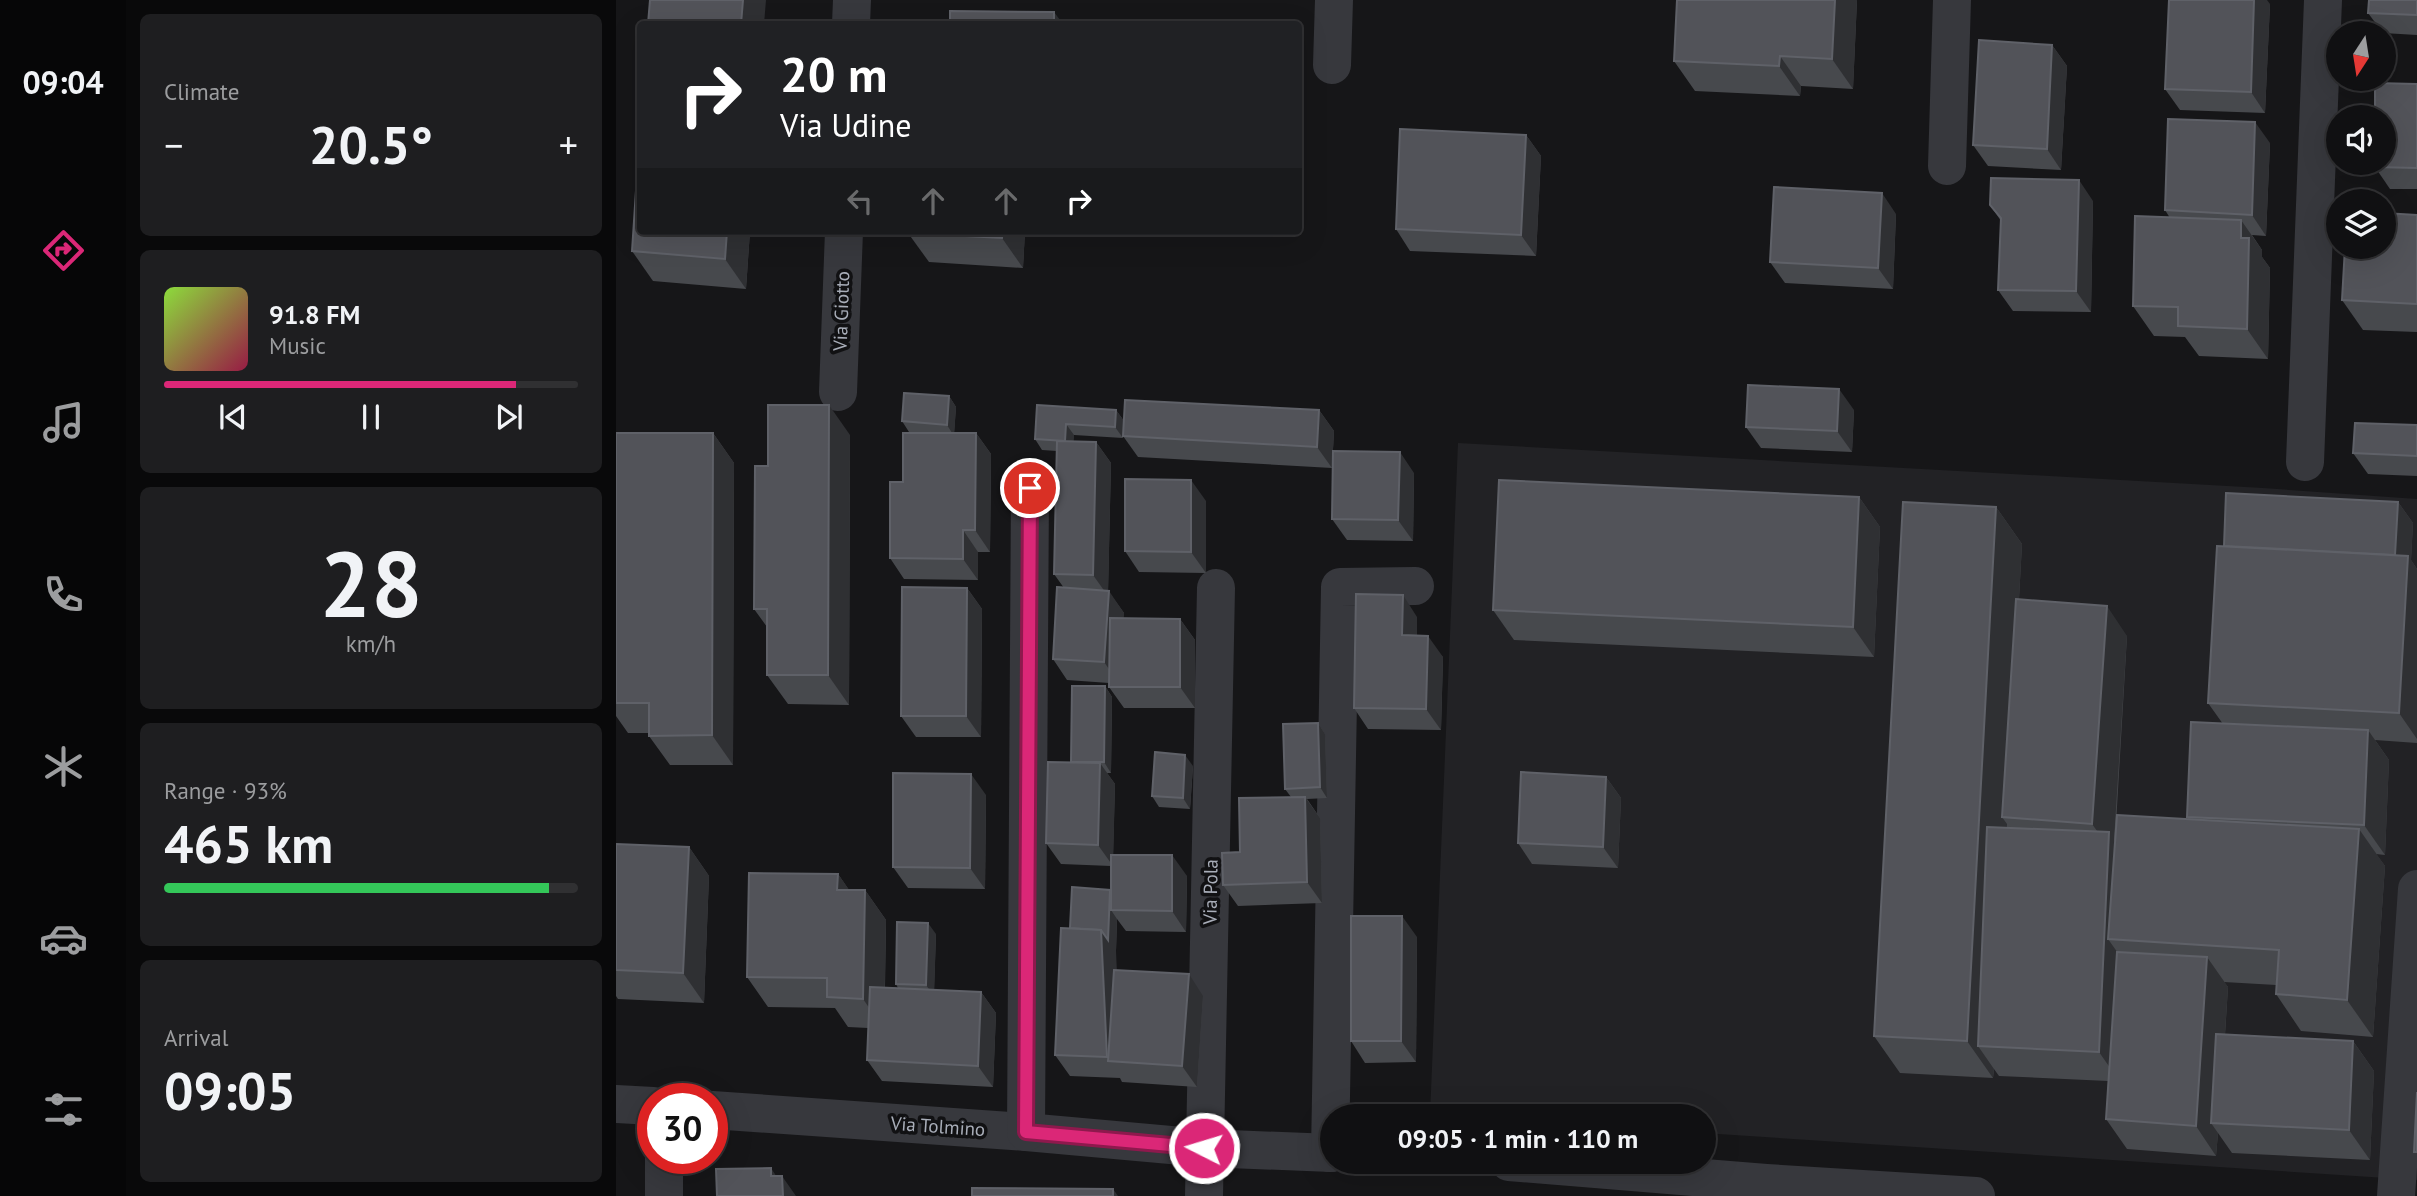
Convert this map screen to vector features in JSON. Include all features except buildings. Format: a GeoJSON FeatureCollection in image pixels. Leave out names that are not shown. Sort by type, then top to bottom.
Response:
{"type":"FeatureCollection","features":[{"type":"Feature","properties":{"kind":"street"},"geometry":{"type":"LineString","coordinates":[[851,21],[852,0]]}},
{"type":"Feature","properties":{"kind":"street"},"geometry":{"type":"LineString","coordinates":[[1332,65],[1334,0]]}},
{"type":"Feature","properties":{"kind":"street"},"geometry":{"type":"LineString","coordinates":[[1947,166],[1952,0]]}},
{"type":"Feature","properties":{"kind":"street"},"geometry":{"type":"LineString","coordinates":[[2305,463],[2323,0]]}},
{"type":"Feature","properties":{"kind":"street","name":"Via Giotto"},"geometry":{"type":"LineString","coordinates":[[838,392],[844,235]]}},
{"type":"Feature","properties":{"kind":"street"},"geometry":{"type":"LineString","coordinates":[[1026,1132],[1030,488]]}},
{"type":"Feature","properties":{"kind":"street"},"geometry":{"type":"LineString","coordinates":[[1332,1104],[1340,587],[1415,586]]}},
{"type":"Feature","properties":{"kind":"street","name":"Via Pola"},"geometry":{"type":"LineString","coordinates":[[1204,1196],[1216,588]]}},
{"type":"Feature","properties":{"kind":"street"},"geometry":{"type":"LineString","coordinates":[[2396,1196],[2417,889]]}},
{"type":"Feature","properties":{"kind":"street"},"geometry":{"type":"LineString","coordinates":[[616,1104],[637,1105]]}},
{"type":"Feature","properties":{"kind":"street","name":"Via Tolmino"},"geometry":{"type":"LineString","coordinates":[[728,1111],[1026,1132],[1204,1148],[1320,1153]]}},
{"type":"Feature","properties":{"kind":"street"},"geometry":{"type":"LineString","coordinates":[[664,1174],[664,1196]]}},
{"type":"Feature","properties":{"kind":"street"},"geometry":{"type":"LineString","coordinates":[[1623,1174],[1766,1189],[1976,1196]]}},
{"type":"Feature","properties":{"kind":"shaded area"},"geometry":{"type":"Polygon","coordinates":[[[1458,443],[2417,499],[2417,1180],[1716,1134],[1716,1104],[1430,1104],[1458,443]]]}},
{"type":"Feature","properties":{"kind":"route"},"geometry":{"type":"LineString","coordinates":[[1030,488],[1026,1132],[1204,1148]]}}]}
